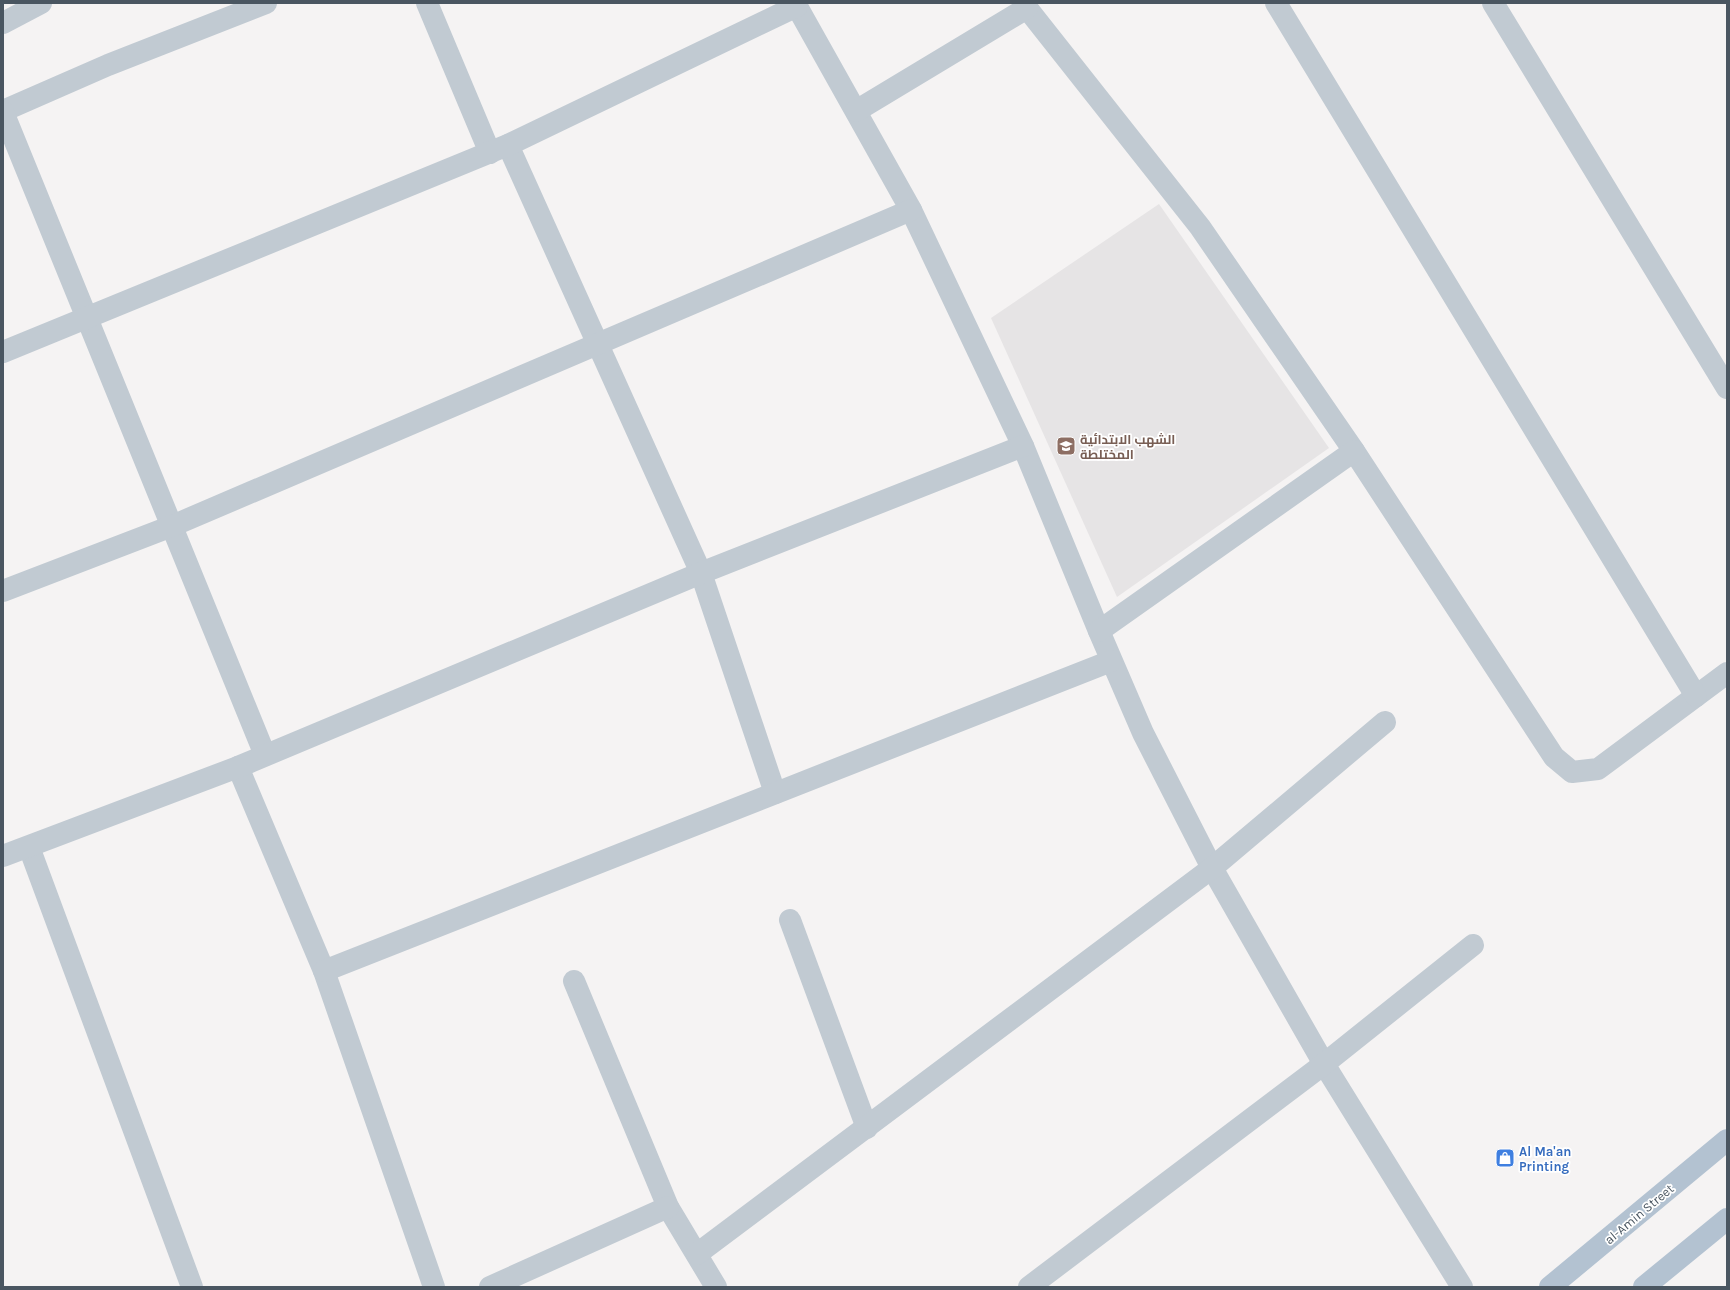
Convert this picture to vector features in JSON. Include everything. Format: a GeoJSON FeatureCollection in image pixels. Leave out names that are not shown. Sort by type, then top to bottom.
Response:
{"type":"FeatureCollection","features":[{"type":"Feature","properties":{"kind":"main road","name":"al-Amin Street"},"geometry":{"type":"LineString","coordinates":[[1550,1287],[1727,1140]]}},
{"type":"Feature","properties":{"kind":"main road"},"geometry":{"type":"LineString","coordinates":[[1644,1287],[1727,1219]]}},
{"type":"Feature","properties":{"kind":"street"},"geometry":{"type":"LineString","coordinates":[[3,24],[41,3]]}},
{"type":"Feature","properties":{"kind":"street"},"geometry":{"type":"LineString","coordinates":[[265,755],[3,111],[108,65],[266,3]]}},
{"type":"Feature","properties":{"kind":"street"},"geometry":{"type":"LineString","coordinates":[[427,3],[499,149],[599,344],[701,573],[775,793]]}},
{"type":"Feature","properties":{"kind":"street"},"geometry":{"type":"LineString","coordinates":[[1276,3],[1696,696]]}},
{"type":"Feature","properties":{"kind":"street"},"geometry":{"type":"LineString","coordinates":[[1492,3],[1727,388]]}},
{"type":"Feature","properties":{"kind":"street"},"geometry":{"type":"LineString","coordinates":[[3,352],[499,149],[796,5],[911,210],[1023,446],[1099,631],[1143,733],[1212,868],[1324,1064],[1462,1287]]}},
{"type":"Feature","properties":{"kind":"street"},"geometry":{"type":"LineString","coordinates":[[856,111],[1025,5],[1200,227],[1354,450],[1554,757],[1572,772],[1598,770],[1727,673]]}},
{"type":"Feature","properties":{"kind":"street"},"geometry":{"type":"LineString","coordinates":[[3,591],[172,526],[911,210]]}},
{"type":"Feature","properties":{"kind":"street"},"geometry":{"type":"LineString","coordinates":[[3,856],[238,768],[265,755],[701,573],[1023,446]]}},
{"type":"Feature","properties":{"kind":"street"},"geometry":{"type":"LineString","coordinates":[[1099,631],[1354,450]]}},
{"type":"Feature","properties":{"kind":"street"},"geometry":{"type":"LineString","coordinates":[[324,971],[1112,661]]}},
{"type":"Feature","properties":{"kind":"street"},"geometry":{"type":"LineString","coordinates":[[697,1254],[1212,868],[1385,722]]}},
{"type":"Feature","properties":{"kind":"street"},"geometry":{"type":"LineString","coordinates":[[238,768],[324,971],[434,1287]]}},
{"type":"Feature","properties":{"kind":"street"},"geometry":{"type":"LineString","coordinates":[[29,846],[192,1287]]}},
{"type":"Feature","properties":{"kind":"street"},"geometry":{"type":"LineString","coordinates":[[790,920],[867,1128]]}},
{"type":"Feature","properties":{"kind":"street"},"geometry":{"type":"LineString","coordinates":[[1029,1287],[1324,1064],[1473,945]]}},
{"type":"Feature","properties":{"kind":"street"},"geometry":{"type":"LineString","coordinates":[[574,981],[668,1207],[716,1287]]}},
{"type":"Feature","properties":{"kind":"street"},"geometry":{"type":"LineString","coordinates":[[490,1287],[668,1207]]}},
{"type":"Feature","properties":{"kind":"shaded area"},"geometry":{"type":"Polygon","coordinates":[[[1159,204],[1329,448],[1117,597],[991,318],[1159,204]]]}},
{"type":"Feature","properties":{"kind":"place","name":"الشهب الابتدائية المختلطة"},"geometry":{"type":"Point","coordinates":[1066,446]}},
{"type":"Feature","properties":{"kind":"place","name":"Al Ma'an Printing"},"geometry":{"type":"Point","coordinates":[1505,1158]}}]}
